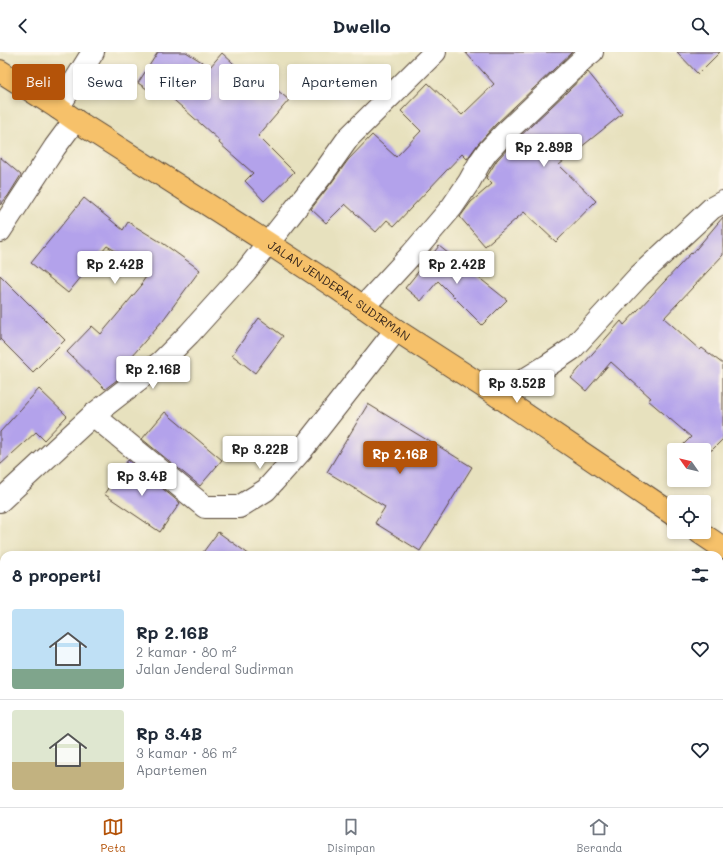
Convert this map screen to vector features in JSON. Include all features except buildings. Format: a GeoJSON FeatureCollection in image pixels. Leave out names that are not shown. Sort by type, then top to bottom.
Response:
{"type":"FeatureCollection","features":[{"type":"Feature","properties":{"kind":"highway","name":"JALAN JENDERAL SUDIRMAN"},"geometry":{"type":"LineString","coordinates":[[0,71],[338,289],[396,330],[498,396],[667,510]]}},
{"type":"Feature","properties":{"kind":"highway"},"geometry":{"type":"LineString","coordinates":[[710,539],[723,548]]}},
{"type":"Feature","properties":{"kind":"street"},"geometry":{"type":"LineString","coordinates":[[0,231],[55,147],[66,114],[93,52]]}},
{"type":"Feature","properties":{"kind":"street"},"geometry":{"type":"LineString","coordinates":[[0,500],[93,415],[161,362],[190,334],[246,272],[318,181],[349,137],[435,52]]}},
{"type":"Feature","properties":{"kind":"street"},"geometry":{"type":"LineString","coordinates":[[363,307],[411,255],[452,207],[487,152],[504,134],[592,52]]}},
{"type":"Feature","properties":{"kind":"street"},"geometry":{"type":"LineString","coordinates":[[498,396],[548,366],[572,349],[639,276],[712,208],[723,202]]}},
{"type":"Feature","properties":{"kind":"street"},"geometry":{"type":"LineString","coordinates":[[93,415],[205,507],[239,506],[266,490],[301,451],[396,330]]}}]}
